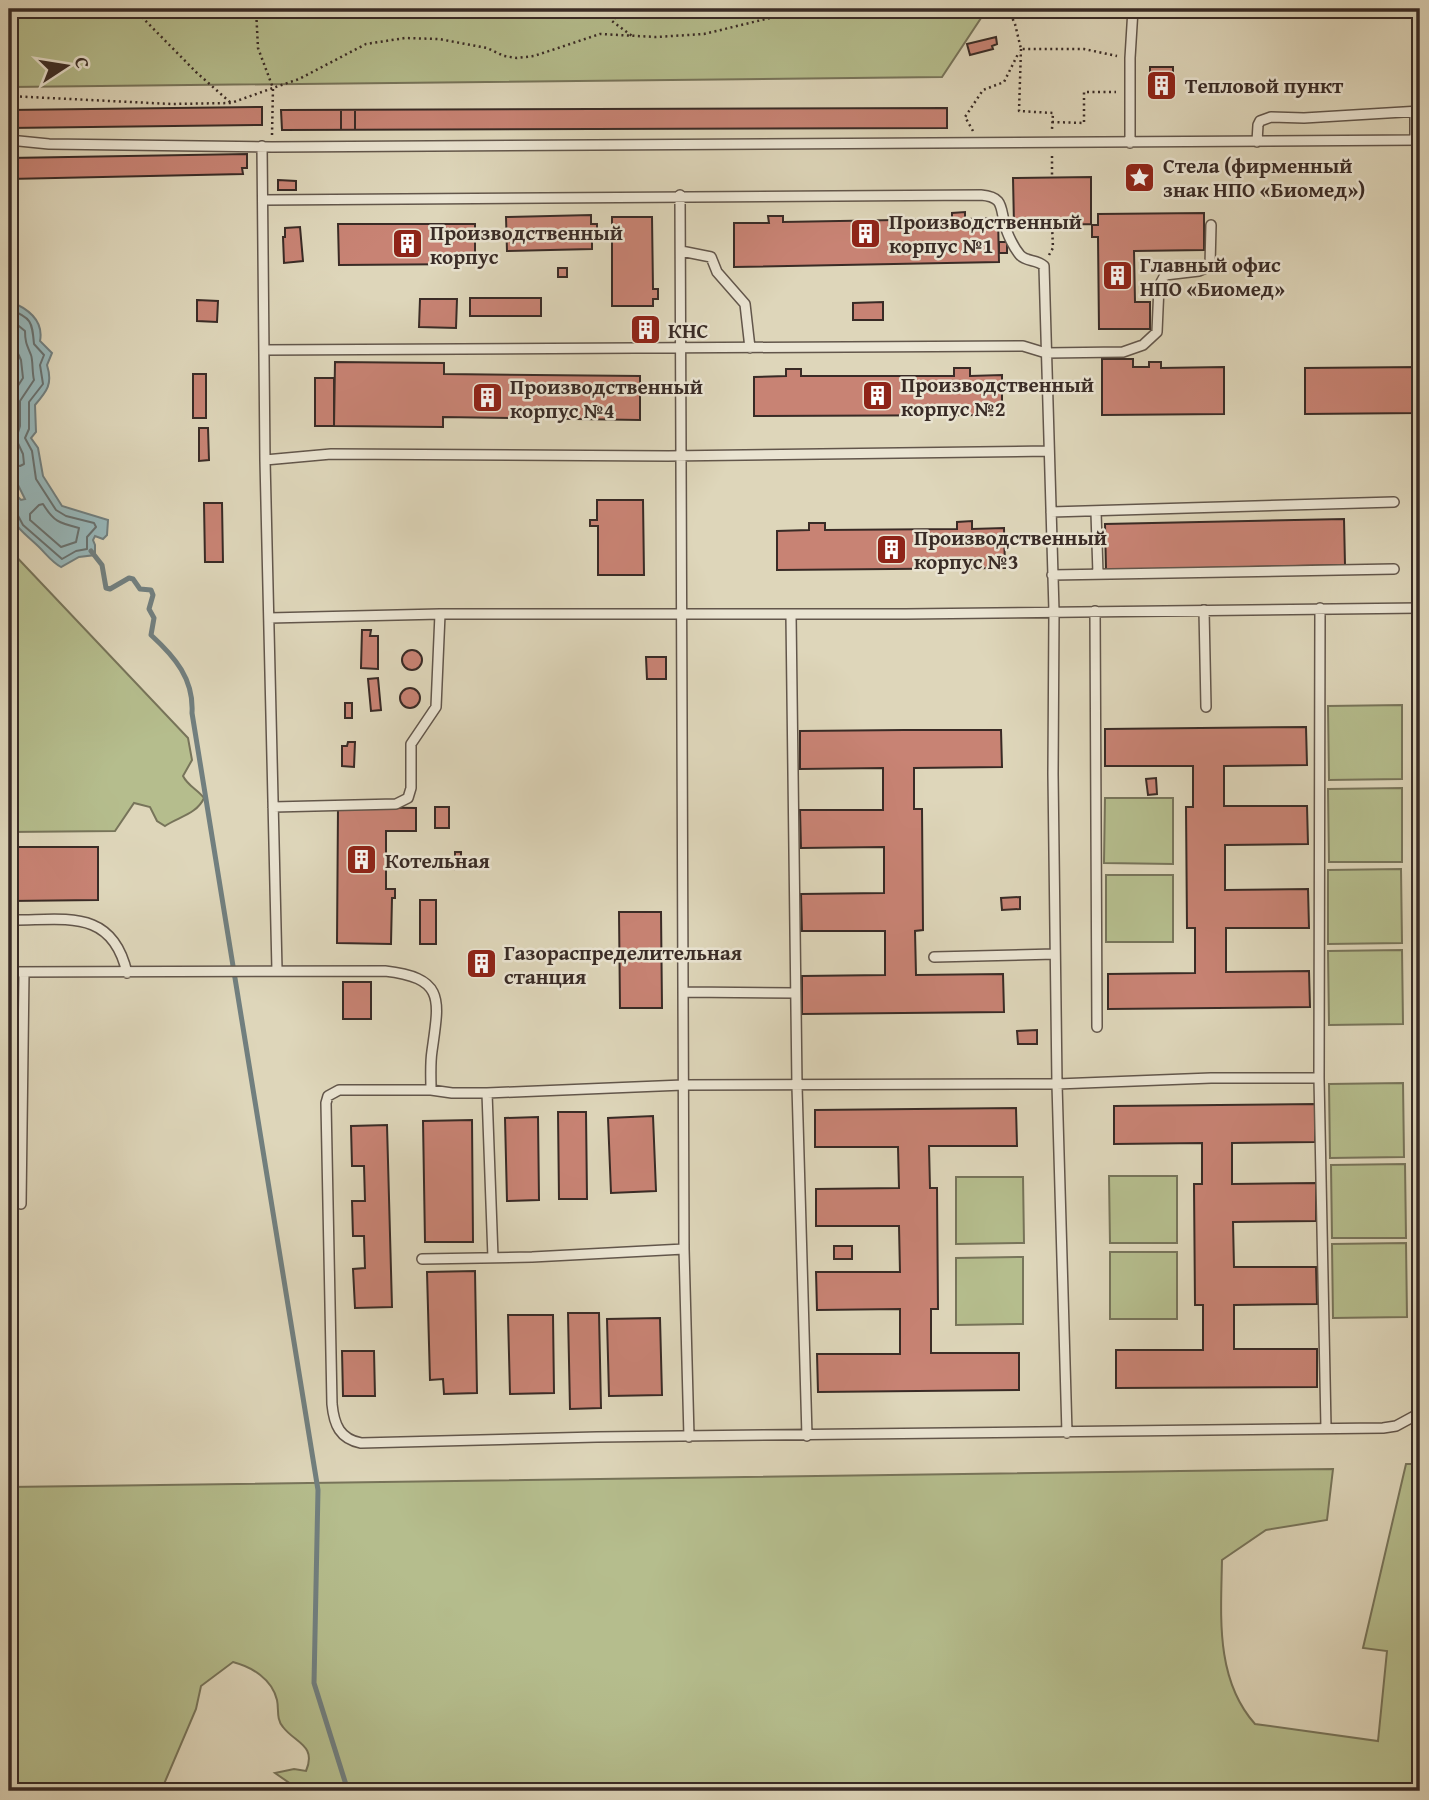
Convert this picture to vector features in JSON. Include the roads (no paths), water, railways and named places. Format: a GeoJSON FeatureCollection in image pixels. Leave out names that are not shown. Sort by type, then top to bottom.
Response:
{"type":"FeatureCollection","features":[{"type":"Feature","properties":{"kind":"lane"},"geometry":{"type":"LineString","coordinates":[[1130,143],[1129,93],[1133,9]]}},
{"type":"Feature","properties":{"kind":"lane"},"geometry":{"type":"LineString","coordinates":[[9,140],[48,144],[272,147],[981,144],[1051,142],[1130,143],[1257,142],[1418,140],[1418,111],[1304,118],[1271,117],[1260,121],[1257,142]]}},
{"type":"Feature","properties":{"kind":"lane"},"geometry":{"type":"LineString","coordinates":[[262,146],[265,460],[277,970]]}},
{"type":"Feature","properties":{"kind":"lane"},"geometry":{"type":"LineString","coordinates":[[263,200],[680,195],[991,196],[1001,204],[1006,229],[1019,254],[1044,266],[1054,611],[1052,774],[1067,1433]]}},
{"type":"Feature","properties":{"kind":"lane"},"geometry":{"type":"LineString","coordinates":[[680,195],[684,1249],[689,1437]]}},
{"type":"Feature","properties":{"kind":"lane"},"geometry":{"type":"LineString","coordinates":[[264,350],[1023,346],[1046,354],[1123,352],[1138,348],[1151,339],[1158,327],[1158,294],[1161,280],[1171,273],[1199,271],[1210,266],[1211,225]]}},
{"type":"Feature","properties":{"kind":"lane"},"geometry":{"type":"LineString","coordinates":[[681,251],[711,257],[717,272],[745,304],[750,348]]}},
{"type":"Feature","properties":{"kind":"lane"},"geometry":{"type":"LineString","coordinates":[[265,460],[331,454],[682,456],[1049,451]]}},
{"type":"Feature","properties":{"kind":"lane"},"geometry":{"type":"LineString","coordinates":[[1051,512],[1394,502]]}},
{"type":"Feature","properties":{"kind":"lane"},"geometry":{"type":"LineString","coordinates":[[1096,512],[1098,574]]}},
{"type":"Feature","properties":{"kind":"lane"},"geometry":{"type":"LineString","coordinates":[[1052,575],[1394,569]]}},
{"type":"Feature","properties":{"kind":"lane"},"geometry":{"type":"LineString","coordinates":[[1320,608],[1319,1078],[1326,1428]]}},
{"type":"Feature","properties":{"kind":"lane"},"geometry":{"type":"LineString","coordinates":[[269,618],[440,614],[791,615],[1420,608]]}},
{"type":"Feature","properties":{"kind":"lane"},"geometry":{"type":"LineString","coordinates":[[1204,610],[1206,707]]}},
{"type":"Feature","properties":{"kind":"lane"},"geometry":{"type":"LineString","coordinates":[[1095,611],[1097,1027]]}},
{"type":"Feature","properties":{"kind":"lane"},"geometry":{"type":"LineString","coordinates":[[273,807],[396,804],[408,798],[411,788],[411,744],[436,707],[440,614]]}},
{"type":"Feature","properties":{"kind":"lane"},"geometry":{"type":"LineString","coordinates":[[791,615],[795,993],[807,1436]]}},
{"type":"Feature","properties":{"kind":"lane"},"geometry":{"type":"LineString","coordinates":[[9,920],[92,923],[112,937],[119,947],[127,972]]}},
{"type":"Feature","properties":{"kind":"lane"},"geometry":{"type":"LineString","coordinates":[[934,957],[1055,954]]}},
{"type":"Feature","properties":{"kind":"lane"},"geometry":{"type":"LineString","coordinates":[[9,972],[277,970],[385,971],[409,974],[425,982],[438,1005],[431,1056],[431,1090]]}},
{"type":"Feature","properties":{"kind":"lane"},"geometry":{"type":"LineString","coordinates":[[21,1204],[24,972]]}},
{"type":"Feature","properties":{"kind":"lane"},"geometry":{"type":"LineString","coordinates":[[683,992],[795,993]]}},
{"type":"Feature","properties":{"kind":"lane"},"geometry":{"type":"LineString","coordinates":[[1319,1078],[1211,1078],[1057,1084],[683,1085],[487,1093],[347,1089],[332,1093],[326,1103],[334,1421],[345,1437],[361,1443],[1326,1428],[1396,1426],[1420,1413]]}},
{"type":"Feature","properties":{"kind":"lane"},"geometry":{"type":"LineString","coordinates":[[487,1093],[493,1258]]}},
{"type":"Feature","properties":{"kind":"lane"},"geometry":{"type":"LineString","coordinates":[[422,1259],[684,1249]]}},
{"type":"Feature","properties":{"kind":"water"},"geometry":{"type":"Polygon","coordinates":[[[9,301],[33,316],[41,334],[40,341],[52,353],[47,365],[49,382],[46,391],[35,405],[36,432],[31,438],[38,448],[43,476],[62,506],[108,520],[107,535],[103,539],[95,536],[93,540],[95,555],[79,557],[61,567],[17,526],[11,514],[10,496],[15,494],[21,500],[25,499],[18,485],[9,480],[9,301]]]}},
{"type":"Feature","properties":{"kind":"waterway"},"geometry":{"type":"LineString","coordinates":[[91,551],[102,565],[106,588],[110,589],[129,578],[133,579],[140,589],[151,590],[153,595],[149,609],[154,618],[151,635],[175,660],[190,690],[318,1490],[314,1683],[348,1791]]}},
{"type":"Feature","properties":{"kind":"place","name":"Тепловой пункт"},"geometry":{"type":"Point","coordinates":[1162,85]}},
{"type":"Feature","properties":{"kind":"place","name":"Стела (фирменный знак НПО «Биомед»)"},"geometry":{"type":"Point","coordinates":[1140,177]}},
{"type":"Feature","properties":{"kind":"place","name":"Производственный корпус №1"},"geometry":{"type":"Point","coordinates":[866,233]}},
{"type":"Feature","properties":{"kind":"place","name":"Производственный корпус"},"geometry":{"type":"Point","coordinates":[407,244]}},
{"type":"Feature","properties":{"kind":"place","name":"Главный офис НПО «Биомед»"},"geometry":{"type":"Point","coordinates":[1117,276]}},
{"type":"Feature","properties":{"kind":"place","name":"КНС"},"geometry":{"type":"Point","coordinates":[645,330]}},
{"type":"Feature","properties":{"kind":"place","name":"Производственный корпус №2"},"geometry":{"type":"Point","coordinates":[878,396]}},
{"type":"Feature","properties":{"kind":"place","name":"Производственный корпус №4"},"geometry":{"type":"Point","coordinates":[487,398]}},
{"type":"Feature","properties":{"kind":"place","name":"Производственный корпус №3"},"geometry":{"type":"Point","coordinates":[891,549]}},
{"type":"Feature","properties":{"kind":"place","name":"Котельная"},"geometry":{"type":"Point","coordinates":[362,860]}},
{"type":"Feature","properties":{"kind":"place","name":"Газораспределительная станция"},"geometry":{"type":"Point","coordinates":[481,964]}}]}
